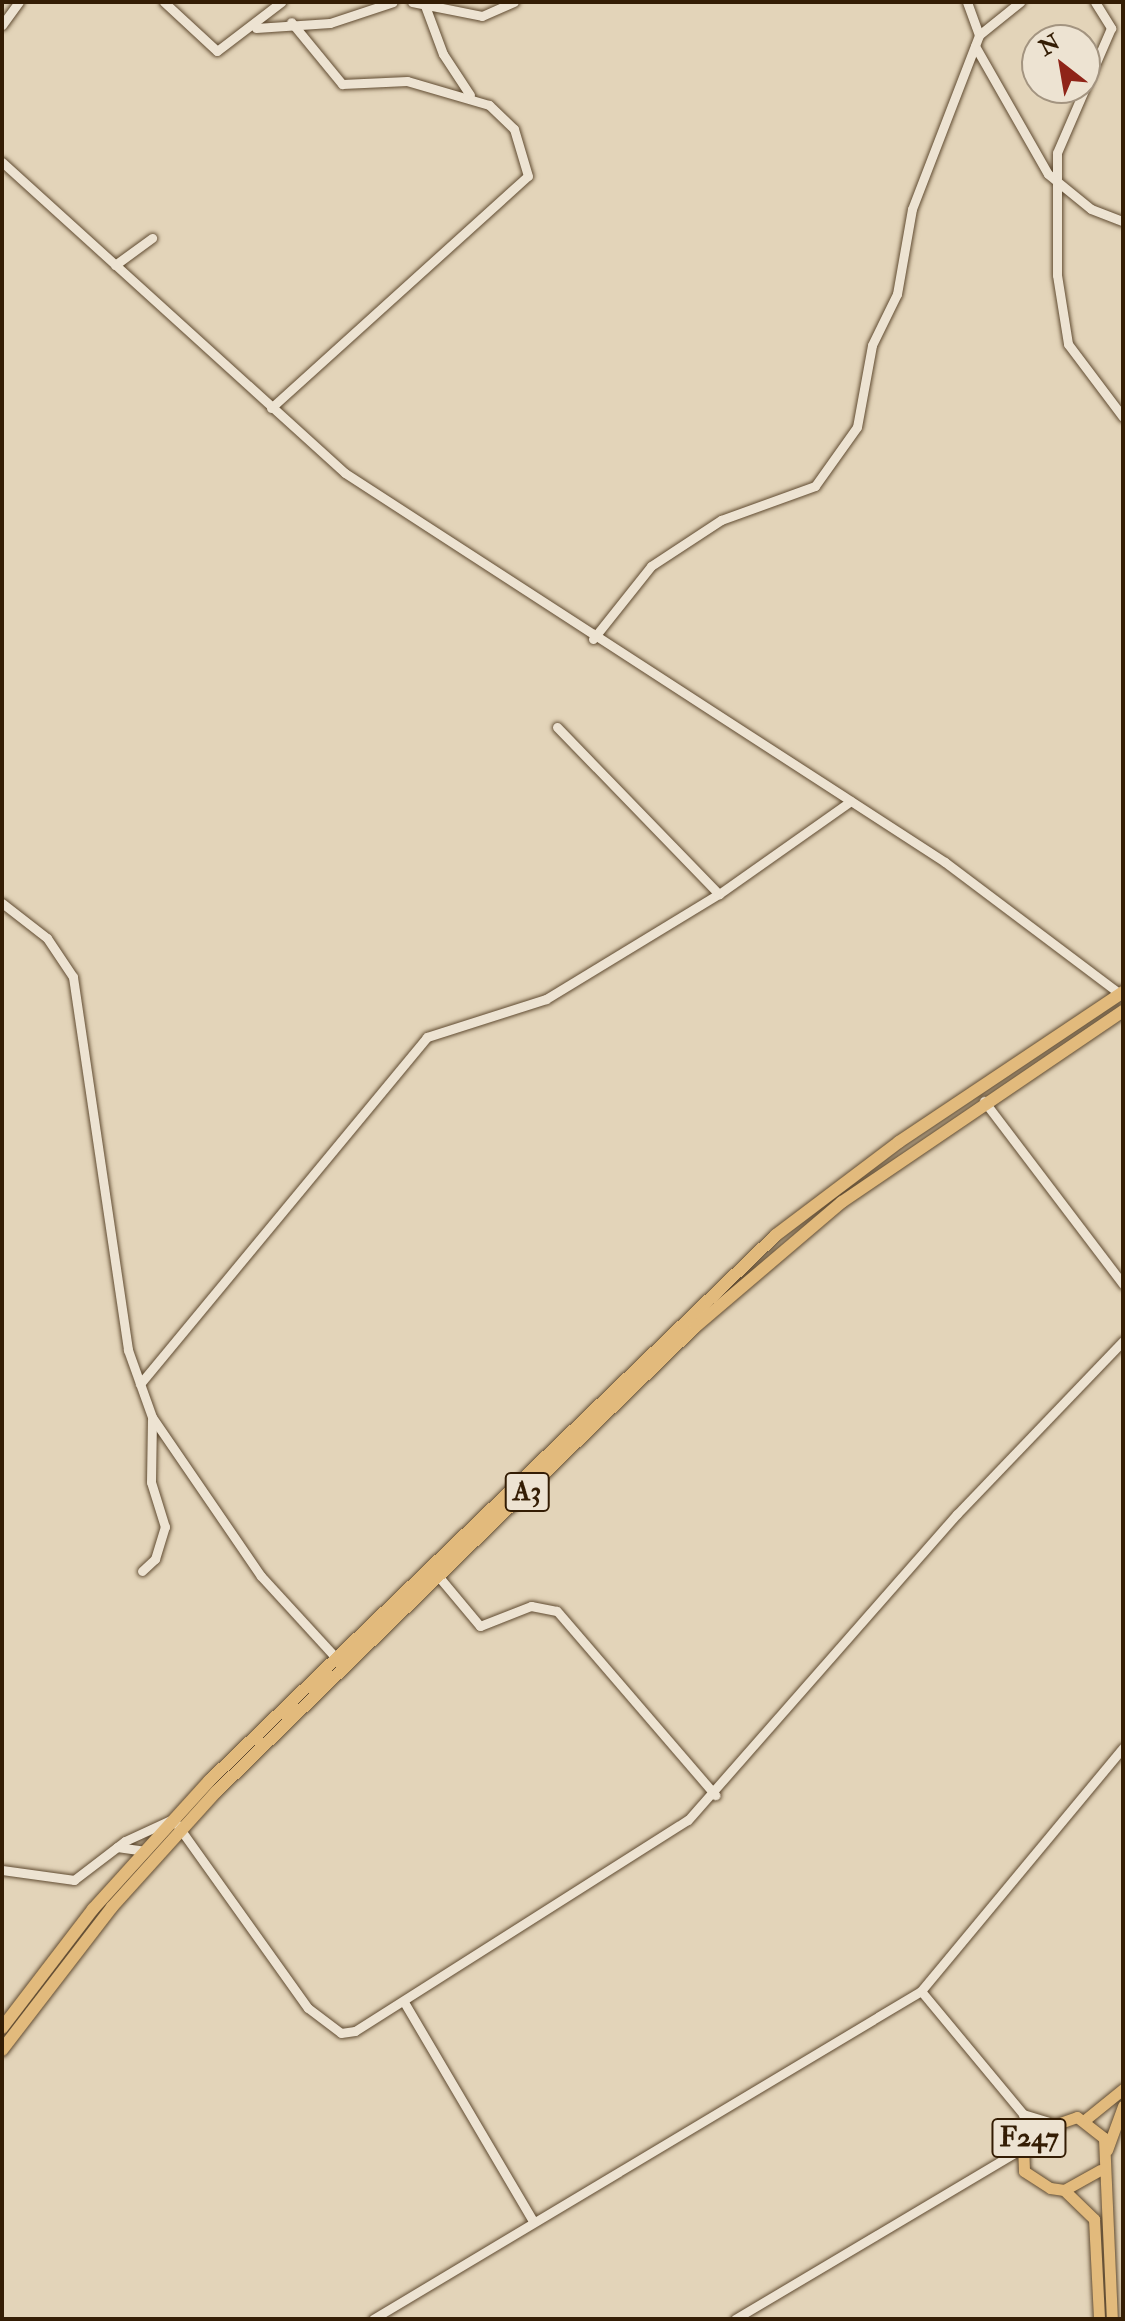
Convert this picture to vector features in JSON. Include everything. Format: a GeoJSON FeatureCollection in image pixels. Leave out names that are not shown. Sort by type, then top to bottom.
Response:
{"type":"FeatureCollection","features":[{"type":"Feature","properties":{"kind":"highway","name":"A3"},"geometry":{"type":"LineString","coordinates":[[2,2050],[177,1824],[335,1655],[477,1530],[815,1204],[976,1089],[1121,993]]}},
{"type":"Feature","properties":{"kind":"highway","name":"A3"},"geometry":{"type":"LineString","coordinates":[[691,1323],[803,1232],[984,1101],[1123,1011]]}},
{"type":"Feature","properties":{"kind":"highway"},"geometry":{"type":"LineString","coordinates":[[976,1089],[984,1101]]}},
{"type":"Feature","properties":{"kind":"highway","name":"A3"},"geometry":{"type":"LineString","coordinates":[[243,1756],[344,1668],[439,1577],[477,1530]]}},
{"type":"Feature","properties":{"kind":"highway","name":"A3"},"geometry":{"type":"LineString","coordinates":[[2,2028],[144,1851],[177,1824]]}},
{"type":"Feature","properties":{"kind":"main road","name":"F247"},"geometry":{"type":"LineString","coordinates":[[1099,2319],[1094,2219],[1064,2190],[1035,2182],[1024,2171],[1025,2144],[1052,2123],[1086,2119],[1123,2089]]}},
{"type":"Feature","properties":{"kind":"main road","name":"F247"},"geometry":{"type":"LineString","coordinates":[[1112,2319],[1112,2240],[1100,2170],[1123,2106]]}},
{"type":"Feature","properties":{"kind":"main road","name":"F247"},"geometry":{"type":"LineString","coordinates":[[1086,2119],[1107,2150]]}},
{"type":"Feature","properties":{"kind":"main road","name":"F247"},"geometry":{"type":"LineString","coordinates":[[1064,2190],[1100,2170]]}},
{"type":"Feature","properties":{"kind":"street"},"geometry":{"type":"LineString","coordinates":[[2,25],[19,2]]}},
{"type":"Feature","properties":{"kind":"street"},"geometry":{"type":"LineString","coordinates":[[164,2],[217,51],[253,29],[281,2]]}},
{"type":"Feature","properties":{"kind":"street"},"geometry":{"type":"LineString","coordinates":[[253,29],[291,22],[330,23],[393,2]]}},
{"type":"Feature","properties":{"kind":"street"},"geometry":{"type":"LineString","coordinates":[[412,2],[482,16],[514,2]]}},
{"type":"Feature","properties":{"kind":"street"},"geometry":{"type":"LineString","coordinates":[[979,35],[1020,2]]}},
{"type":"Feature","properties":{"kind":"street"},"geometry":{"type":"LineString","coordinates":[[1095,2],[1111,28],[1057,153],[1055,182],[1064,332],[1123,417]]}},
{"type":"Feature","properties":{"kind":"street"},"geometry":{"type":"LineString","coordinates":[[271,408],[522,186],[528,166],[514,129],[470,95],[443,54],[424,3]]}},
{"type":"Feature","properties":{"kind":"street"},"geometry":{"type":"LineString","coordinates":[[593,639],[639,576],[674,548],[828,474],[857,427],[872,345],[897,294],[912,209],[979,35],[974,4]]}},
{"type":"Feature","properties":{"kind":"street"},"geometry":{"type":"LineString","coordinates":[[291,22],[342,84],[407,81],[470,95]]}},
{"type":"Feature","properties":{"kind":"street"},"geometry":{"type":"LineString","coordinates":[[975,46],[1055,182],[1123,221]]}},
{"type":"Feature","properties":{"kind":"street"},"geometry":{"type":"LineString","coordinates":[[2,162],[271,408],[355,480],[593,639],[851,801],[1121,993]]}},
{"type":"Feature","properties":{"kind":"street"},"geometry":{"type":"LineString","coordinates":[[115,265],[152,238]]}},
{"type":"Feature","properties":{"kind":"street"},"geometry":{"type":"LineString","coordinates":[[557,727],[719,894]]}},
{"type":"Feature","properties":{"kind":"street"},"geometry":{"type":"LineString","coordinates":[[140,1384],[427,1037],[546,999],[719,894],[851,801]]}},
{"type":"Feature","properties":{"kind":"street"},"geometry":{"type":"LineString","coordinates":[[2,903],[47,938],[73,977],[116,1280],[140,1384],[152,1417],[261,1576],[344,1668]]}},
{"type":"Feature","properties":{"kind":"street"},"geometry":{"type":"LineString","coordinates":[[984,1101],[1123,1284]]}},
{"type":"Feature","properties":{"kind":"street"},"geometry":{"type":"LineString","coordinates":[[2,1870],[74,1880],[117,1847],[177,1824],[324,2023],[355,2031],[663,1836],[715,1795],[957,1514],[1123,1341]]}},
{"type":"Feature","properties":{"kind":"street"},"geometry":{"type":"LineString","coordinates":[[142,1571],[155,1559],[165,1527],[151,1482],[152,1417]]}},
{"type":"Feature","properties":{"kind":"street"},"geometry":{"type":"LineString","coordinates":[[439,1577],[480,1626],[531,1606],[557,1611],[715,1795]]}},
{"type":"Feature","properties":{"kind":"street"},"geometry":{"type":"LineString","coordinates":[[373,2319],[921,1991],[1123,1748]]}},
{"type":"Feature","properties":{"kind":"street"},"geometry":{"type":"LineString","coordinates":[[117,1847],[144,1851]]}},
{"type":"Feature","properties":{"kind":"street"},"geometry":{"type":"LineString","coordinates":[[921,1991],[1023,2114],[1052,2123]]}},
{"type":"Feature","properties":{"kind":"street"},"geometry":{"type":"LineString","coordinates":[[404,2002],[533,2221]]}},
{"type":"Feature","properties":{"kind":"street"},"geometry":{"type":"LineString","coordinates":[[735,2319],[1000,2167],[1025,2144],[1023,2114]]}},
{"type":"Feature","properties":{"kind":"street"},"geometry":{"type":"LineString","coordinates":[[1000,2167],[1024,2171]]}}]}
